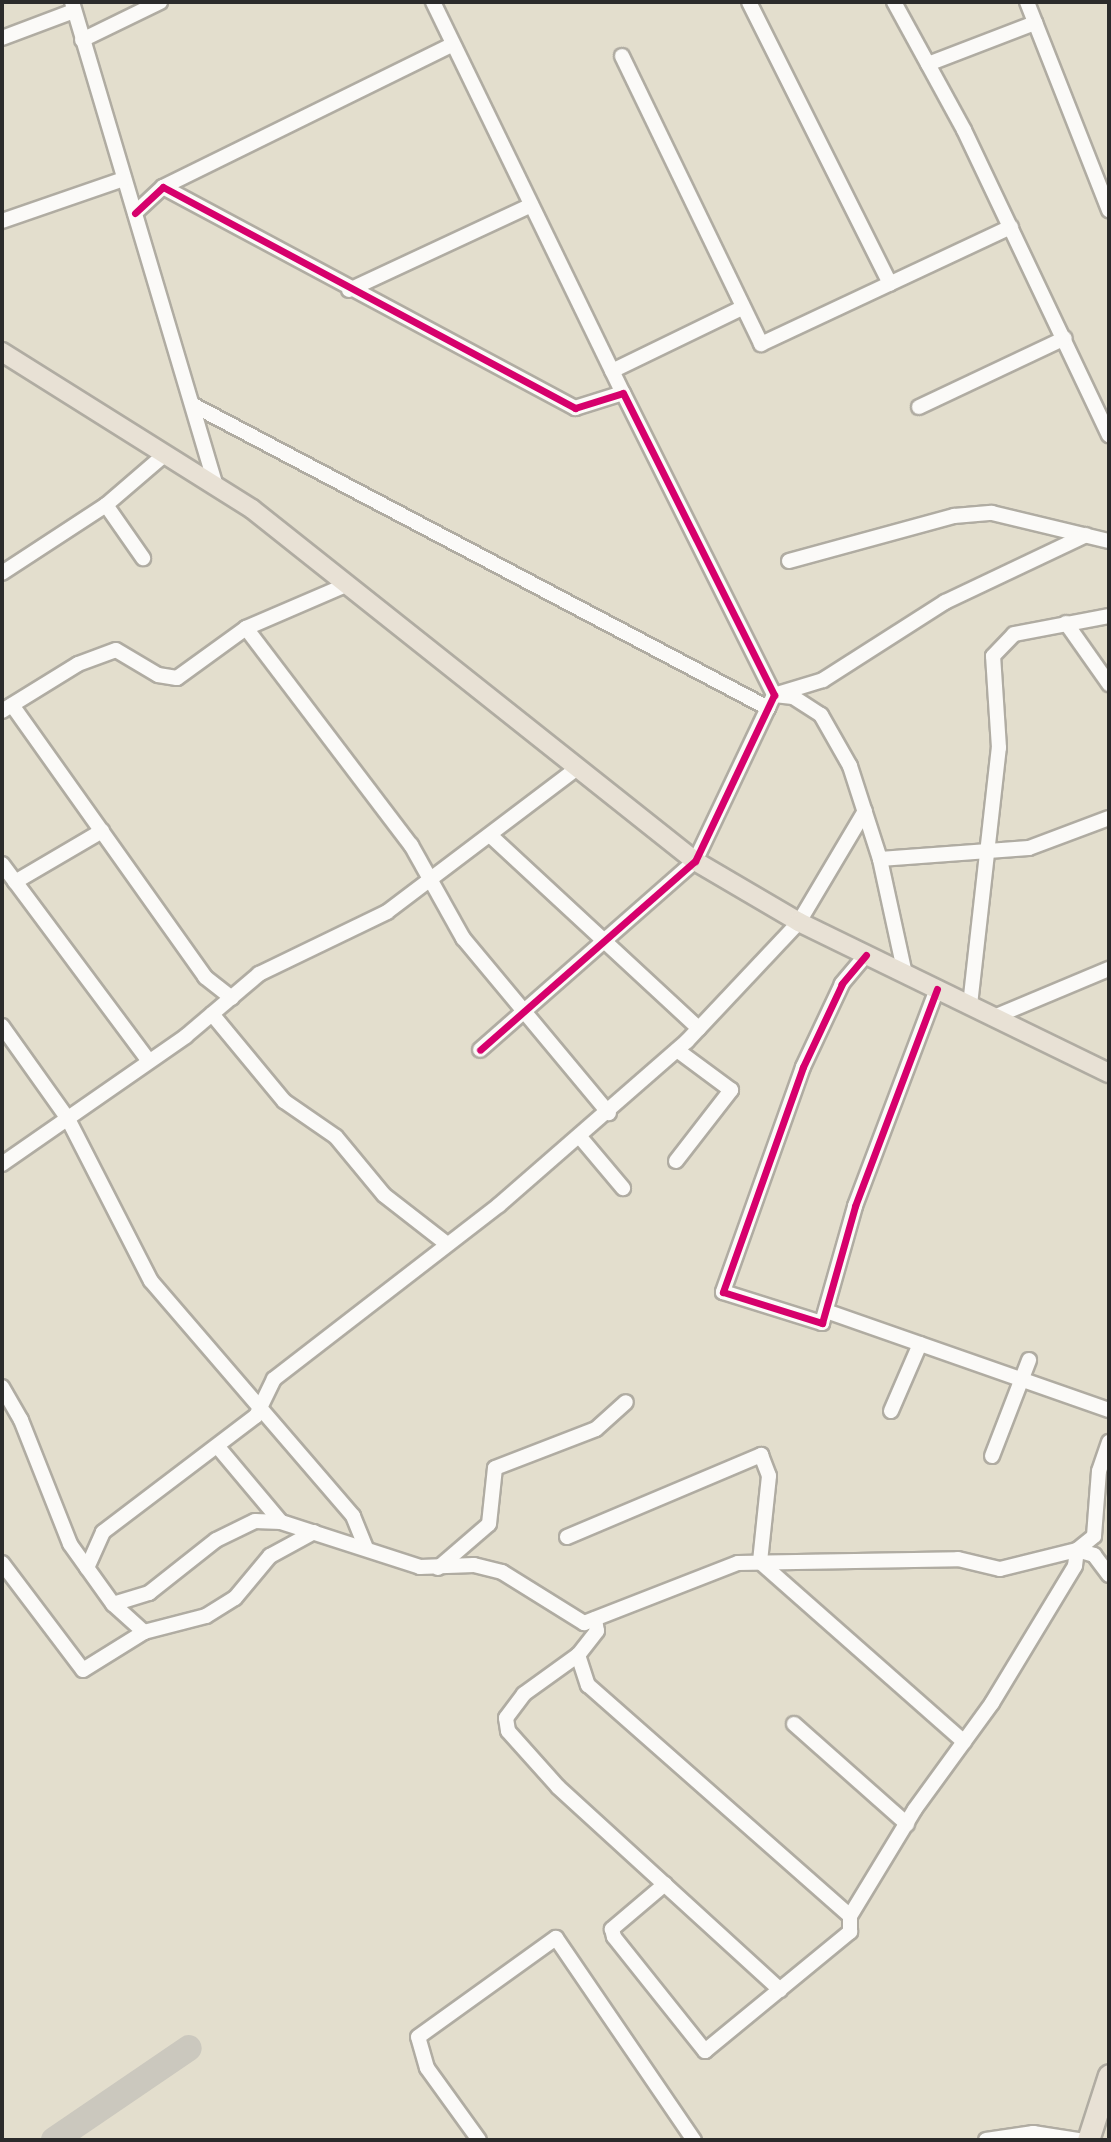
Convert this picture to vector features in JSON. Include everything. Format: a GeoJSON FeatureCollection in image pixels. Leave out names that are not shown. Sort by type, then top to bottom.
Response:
{"type":"FeatureCollection","features":[{"type":"Feature","properties":{"kind":"highway"},"geometry":{"type":"LineString","coordinates":[[1088,2140],[1109,2076]]}},
{"type":"Feature","properties":{"kind":"main road"},"geometry":{"type":"LineString","coordinates":[[2,353],[163,456],[215,483],[348,584],[576,769],[695,861],[799,922],[1109,1073]]}},
{"type":"Feature","properties":{"kind":"street"},"geometry":{"type":"LineString","coordinates":[[82,40],[160,2]]}},
{"type":"Feature","properties":{"kind":"street"},"geometry":{"type":"LineString","coordinates":[[433,2],[771,702]]}},
{"type":"Feature","properties":{"kind":"street"},"geometry":{"type":"LineString","coordinates":[[749,2],[890,284]]}},
{"type":"Feature","properties":{"kind":"street"},"geometry":{"type":"LineString","coordinates":[[894,2],[1011,226],[1109,435]]}},
{"type":"Feature","properties":{"kind":"street"},"geometry":{"type":"LineString","coordinates":[[1027,2],[1109,210]]}},
{"type":"Feature","properties":{"kind":"street"},"geometry":{"type":"LineString","coordinates":[[2,38],[73,7],[195,406],[215,483]]}},
{"type":"Feature","properties":{"kind":"street"},"geometry":{"type":"LineString","coordinates":[[928,64],[1035,23]]}},
{"type":"Feature","properties":{"kind":"street"},"geometry":{"type":"LineString","coordinates":[[135,213],[163,187],[453,44]]}},
{"type":"Feature","properties":{"kind":"street"},"geometry":{"type":"LineString","coordinates":[[622,56],[761,344],[772,343],[1011,226]]}},
{"type":"Feature","properties":{"kind":"street"},"geometry":{"type":"LineString","coordinates":[[2,221],[124,179]]}},
{"type":"Feature","properties":{"kind":"street"},"geometry":{"type":"LineString","coordinates":[[163,187],[349,290],[575,408],[623,393]]}},
{"type":"Feature","properties":{"kind":"street"},"geometry":{"type":"LineString","coordinates":[[349,290],[531,205]]}},
{"type":"Feature","properties":{"kind":"street"},"geometry":{"type":"LineString","coordinates":[[612,370],[742,308]]}},
{"type":"Feature","properties":{"kind":"street"},"geometry":{"type":"LineString","coordinates":[[919,407],[1065,338]]}},
{"type":"Feature","properties":{"kind":"street"},"geometry":{"type":"LineString","coordinates":[[195,406],[771,702],[793,697],[821,715],[850,766],[880,859],[905,974]]}},
{"type":"Feature","properties":{"kind":"street"},"geometry":{"type":"LineString","coordinates":[[2,573],[106,505],[163,456]]}},
{"type":"Feature","properties":{"kind":"street"},"geometry":{"type":"LineString","coordinates":[[106,505],[144,558]]}},
{"type":"Feature","properties":{"kind":"street"},"geometry":{"type":"LineString","coordinates":[[789,561],[954,516],[992,513],[1109,541]]}},
{"type":"Feature","properties":{"kind":"street"},"geometry":{"type":"LineString","coordinates":[[480,1050],[695,861],[771,702],[823,680],[945,602],[1086,535]]}},
{"type":"Feature","properties":{"kind":"street"},"geometry":{"type":"LineString","coordinates":[[232,998],[205,977],[102,831],[7,708],[78,664],[116,650],[158,675],[177,678],[246,628],[348,584]]}},
{"type":"Feature","properties":{"kind":"street"},"geometry":{"type":"LineString","coordinates":[[970,1005],[999,748],[993,656],[1014,634],[1109,616]]}},
{"type":"Feature","properties":{"kind":"street"},"geometry":{"type":"LineString","coordinates":[[1066,623],[1109,684]]}},
{"type":"Feature","properties":{"kind":"street"},"geometry":{"type":"LineString","coordinates":[[246,628],[433,880],[463,938],[609,1113]]}},
{"type":"Feature","properties":{"kind":"street"},"geometry":{"type":"LineString","coordinates":[[2,1164],[149,1061],[280,961],[335,943],[433,880],[492,837],[576,769]]}},
{"type":"Feature","properties":{"kind":"street"},"geometry":{"type":"LineString","coordinates":[[87,1567],[103,1531],[218,1447],[260,1409],[274,1379],[580,1137],[699,1029],[799,922],[864,811]]}},
{"type":"Feature","properties":{"kind":"street"},"geometry":{"type":"LineString","coordinates":[[880,859],[1029,848],[1109,818]]}},
{"type":"Feature","properties":{"kind":"street"},"geometry":{"type":"LineString","coordinates":[[15,882],[102,831]]}},
{"type":"Feature","properties":{"kind":"street"},"geometry":{"type":"LineString","coordinates":[[492,837],[699,1029]]}},
{"type":"Feature","properties":{"kind":"street"},"geometry":{"type":"LineString","coordinates":[[2,864],[149,1061]]}},
{"type":"Feature","properties":{"kind":"street"},"geometry":{"type":"LineString","coordinates":[[866,955],[842,984],[803,1067],[723,1292],[816,1324],[826,1311],[855,1206],[937,989]]}},
{"type":"Feature","properties":{"kind":"street"},"geometry":{"type":"LineString","coordinates":[[994,1017],[1109,969]]}},
{"type":"Feature","properties":{"kind":"street"},"geometry":{"type":"LineString","coordinates":[[212,1014],[275,1092],[336,1137],[384,1195],[447,1244]]}},
{"type":"Feature","properties":{"kind":"street"},"geometry":{"type":"LineString","coordinates":[[2,1026],[68,1119],[151,1281],[353,1516],[366,1549]]}},
{"type":"Feature","properties":{"kind":"street"},"geometry":{"type":"LineString","coordinates":[[676,1161],[731,1090],[677,1050]]}},
{"type":"Feature","properties":{"kind":"street"},"geometry":{"type":"LineString","coordinates":[[580,1137],[622,1188]]}},
{"type":"Feature","properties":{"kind":"street"},"geometry":{"type":"LineString","coordinates":[[826,1311],[1021,1383],[1109,1410]]}},
{"type":"Feature","properties":{"kind":"street"},"geometry":{"type":"LineString","coordinates":[[891,1411],[920,1344]]}},
{"type":"Feature","properties":{"kind":"street"},"geometry":{"type":"LineString","coordinates":[[992,1456],[1029,1360]]}},
{"type":"Feature","properties":{"kind":"street"},"geometry":{"type":"LineString","coordinates":[[2,1387],[22,1420],[55,1516],[113,1604],[144,1632]]}},
{"type":"Feature","properties":{"kind":"street"},"geometry":{"type":"LineString","coordinates":[[438,1568],[489,1524],[495,1468],[596,1429],[626,1402]]}},
{"type":"Feature","properties":{"kind":"street"},"geometry":{"type":"LineString","coordinates":[[665,1884],[612,1929],[614,1937],[705,2051],[850,1931],[850,1916],[906,1824],[964,1742],[1075,1566],[1077,1550],[1103,1524],[1099,1471],[1109,1442]]}},
{"type":"Feature","properties":{"kind":"street"},"geometry":{"type":"LineString","coordinates":[[218,1447],[281,1522]]}},
{"type":"Feature","properties":{"kind":"street"},"geometry":{"type":"LineString","coordinates":[[567,1537],[761,1455],[769,1476],[760,1562]]}},
{"type":"Feature","properties":{"kind":"street"},"geometry":{"type":"LineString","coordinates":[[113,1604],[149,1593],[243,1524],[281,1522],[438,1568],[474,1565],[502,1572],[578,1622],[595,1619],[713,1570],[760,1562],[895,1566],[958,1559],[1000,1569],[1077,1550],[1094,1555],[1109,1575]]}},
{"type":"Feature","properties":{"kind":"street"},"geometry":{"type":"LineString","coordinates":[[2,1563],[83,1670],[144,1632],[206,1616],[235,1598],[270,1556],[314,1532]]}},
{"type":"Feature","properties":{"kind":"street"},"geometry":{"type":"LineString","coordinates":[[760,1562],[964,1742]]}},
{"type":"Feature","properties":{"kind":"street"},"geometry":{"type":"LineString","coordinates":[[595,1619],[597,1631],[578,1654],[524,1694],[506,1726],[558,1787],[780,1990]]}},
{"type":"Feature","properties":{"kind":"street"},"geometry":{"type":"LineString","coordinates":[[578,1654],[588,1685],[850,1916]]}},
{"type":"Feature","properties":{"kind":"street"},"geometry":{"type":"LineString","coordinates":[[794,1724],[906,1824]]}},
{"type":"Feature","properties":{"kind":"street"},"geometry":{"type":"LineString","coordinates":[[479,2140],[427,2068],[418,2038],[556,1938],[694,2140]]}},
{"type":"Feature","properties":{"kind":"street"},"geometry":{"type":"LineString","coordinates":[[986,2140],[1033,2133],[1079,2140]]}},
{"type":"Feature","properties":{"kind":"taxiway"},"geometry":{"type":"LineString","coordinates":[[54,2140],[189,2048]]}},
{"type":"Feature","properties":{"kind":"cycle path"},"geometry":{"type":"LineString","coordinates":[[135,213],[163,187],[575,408],[623,393],[774,695],[695,861],[480,1050]]}},
{"type":"Feature","properties":{"kind":"cycle path"},"geometry":{"type":"LineString","coordinates":[[866,955],[842,984],[803,1067],[723,1292],[822,1323],[855,1206],[937,989]]}}]}
